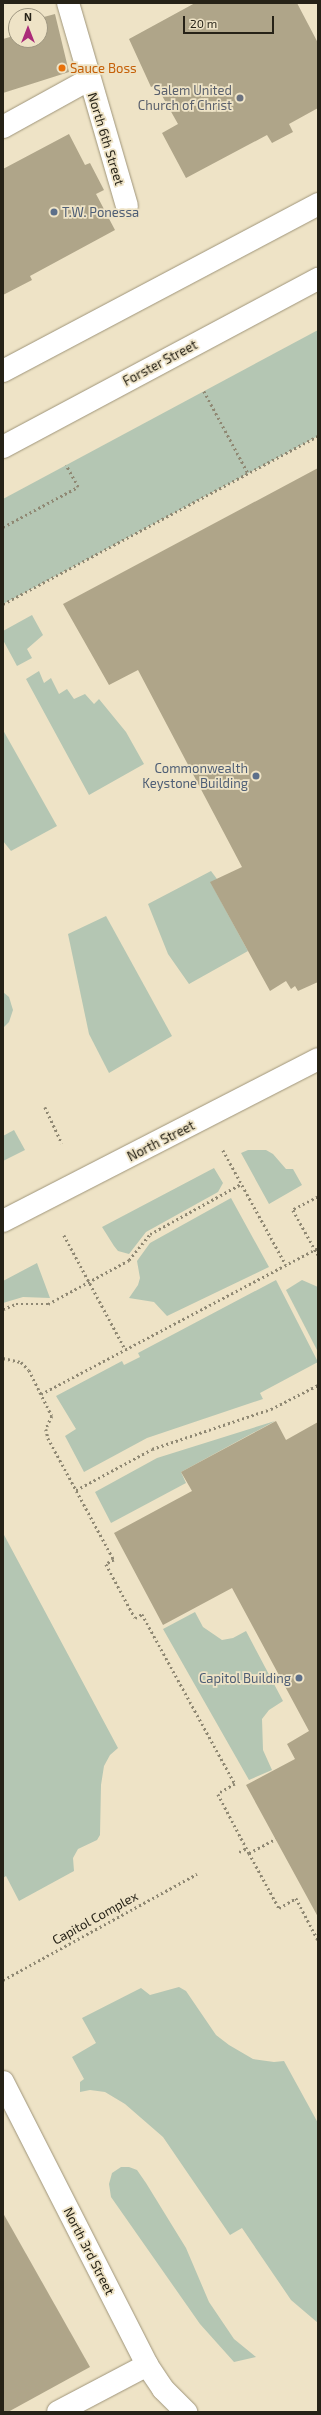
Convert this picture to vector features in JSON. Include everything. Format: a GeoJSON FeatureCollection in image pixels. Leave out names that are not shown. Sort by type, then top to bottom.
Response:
{"type":"FeatureCollection","features":[{"type":"Feature","properties":{"kind":"main road","name":"North 6th Street"},"geometry":{"type":"LineString","coordinates":[[68,3],[88,80],[127,206]]}},
{"type":"Feature","properties":{"kind":"main road"},"geometry":{"type":"LineString","coordinates":[[3,127],[88,80]]}},
{"type":"Feature","properties":{"kind":"main road"},"geometry":{"type":"LineString","coordinates":[[3,371],[318,204]]}},
{"type":"Feature","properties":{"kind":"main road","name":"Forster Street"},"geometry":{"type":"LineString","coordinates":[[3,447],[318,279]]}},
{"type":"Feature","properties":{"kind":"main road","name":"North Street"},"geometry":{"type":"LineString","coordinates":[[3,1221],[318,1059]]}},
{"type":"Feature","properties":{"kind":"main road","name":"North 3rd Street"},"geometry":{"type":"LineString","coordinates":[[3,2082],[147,2365],[163,2389],[186,2412]]}},
{"type":"Feature","properties":{"kind":"main road"},"geometry":{"type":"LineString","coordinates":[[58,2412],[147,2365]]}},
{"type":"Feature","properties":{"kind":"path"},"geometry":{"type":"LineString","coordinates":[[204,391],[248,473]]}},
{"type":"Feature","properties":{"kind":"path"},"geometry":{"type":"LineString","coordinates":[[3,604],[318,436]]}},
{"type":"Feature","properties":{"kind":"path"},"geometry":{"type":"LineString","coordinates":[[3,528],[78,487],[66,465]]}},
{"type":"Feature","properties":{"kind":"path"},"geometry":{"type":"LineString","coordinates":[[45,1106],[62,1143]]}},
{"type":"Feature","properties":{"kind":"path"},"geometry":{"type":"LineString","coordinates":[[223,1150],[286,1265]]}},
{"type":"Feature","properties":{"kind":"path"},"geometry":{"type":"LineString","coordinates":[[3,1309],[16,1304],[48,1304],[129,1260],[150,1234],[241,1184]]}},
{"type":"Feature","properties":{"kind":"path"},"geometry":{"type":"LineString","coordinates":[[318,1197],[293,1210],[317,1249],[318,1255]]}},
{"type":"Feature","properties":{"kind":"path"},"geometry":{"type":"LineString","coordinates":[[64,1235],[125,1349]]}},
{"type":"Feature","properties":{"kind":"path"},"geometry":{"type":"LineString","coordinates":[[41,1394],[317,1249]]}},
{"type":"Feature","properties":{"kind":"path"},"geometry":{"type":"LineString","coordinates":[[3,1358],[26,1366],[52,1416],[46,1432],[114,1560],[106,1564],[109,1571],[135,1618],[142,1614],[235,1784],[218,1794],[249,1853],[279,1908],[296,1898],[318,1940]]}},
{"type":"Feature","properties":{"kind":"path"},"geometry":{"type":"LineString","coordinates":[[76,1490],[152,1449],[271,1409],[318,1385]]}},
{"type":"Feature","properties":{"kind":"path"},"geometry":{"type":"LineString","coordinates":[[249,1853],[275,1839]]}},
{"type":"Feature","properties":{"kind":"path"},"geometry":{"type":"LineString","coordinates":[[239,1852],[247,1848]]}},
{"type":"Feature","properties":{"kind":"path","name":"Capitol Complex"},"geometry":{"type":"LineString","coordinates":[[3,1980],[197,1874]]}},
{"type":"Feature","properties":{"kind":"green space"},"geometry":{"type":"Polygon","coordinates":[[[318,330],[318,436],[3,604],[3,499],[318,330]]]}},
{"type":"Feature","properties":{"kind":"green space"},"geometry":{"type":"Polygon","coordinates":[[[32,615],[43,635],[27,649],[32,658],[17,666],[3,640],[3,631],[32,615]]]}},
{"type":"Feature","properties":{"kind":"green space"},"geometry":{"type":"Polygon","coordinates":[[[39,671],[44,683],[51,678],[59,694],[67,689],[74,699],[85,694],[94,704],[99,699],[126,732],[144,764],[89,795],[26,679],[39,671]]]}},
{"type":"Feature","properties":{"kind":"green space"},"geometry":{"type":"Polygon","coordinates":[[[3,730],[57,826],[11,851],[3,841],[3,730]]]}},
{"type":"Feature","properties":{"kind":"green space"},"geometry":{"type":"Polygon","coordinates":[[[211,871],[217,879],[211,883],[248,951],[189,984],[168,954],[148,904],[211,871]]]}},
{"type":"Feature","properties":{"kind":"green space"},"geometry":{"type":"Polygon","coordinates":[[[106,916],[172,1036],[109,1073],[89,1034],[68,934],[106,916]]]}},
{"type":"Feature","properties":{"kind":"green space"},"geometry":{"type":"Polygon","coordinates":[[[3,992],[9,997],[13,1010],[9,1022],[3,1028],[3,992]]]}},
{"type":"Feature","properties":{"kind":"green space"},"geometry":{"type":"Polygon","coordinates":[[[14,1130],[25,1150],[3,1161],[3,1136],[14,1130]]]}},
{"type":"Feature","properties":{"kind":"green space"},"geometry":{"type":"Polygon","coordinates":[[[248,1150],[266,1150],[273,1154],[286,1169],[293,1169],[302,1185],[269,1204],[241,1153],[248,1150]]]}},
{"type":"Feature","properties":{"kind":"green space"},"geometry":{"type":"Polygon","coordinates":[[[214,1168],[223,1183],[218,1192],[146,1232],[129,1254],[118,1251],[102,1227],[214,1168]]]}},
{"type":"Feature","properties":{"kind":"green space"},"geometry":{"type":"Polygon","coordinates":[[[231,1198],[269,1267],[167,1316],[154,1302],[129,1298],[138,1285],[140,1278],[137,1261],[150,1243],[231,1198]]]}},
{"type":"Feature","properties":{"kind":"green space"},"geometry":{"type":"Polygon","coordinates":[[[37,1263],[50,1298],[23,1297],[3,1303],[3,1281],[37,1263]]]}},
{"type":"Feature","properties":{"kind":"green space"},"geometry":{"type":"Polygon","coordinates":[[[276,1280],[318,1362],[260,1393],[263,1399],[147,1438],[84,1472],[65,1436],[76,1429],[56,1396],[122,1361],[124,1365],[140,1357],[138,1353],[276,1280]]]}},
{"type":"Feature","properties":{"kind":"green space"},"geometry":{"type":"Polygon","coordinates":[[[302,1280],[318,1287],[318,1352],[286,1290],[302,1280]]]}},
{"type":"Feature","properties":{"kind":"green space"},"geometry":{"type":"Polygon","coordinates":[[[275,1421],[181,1472],[186,1483],[111,1523],[95,1492],[157,1458],[275,1421]]]}},
{"type":"Feature","properties":{"kind":"green space"},"geometry":{"type":"Polygon","coordinates":[[[3,1533],[118,1748],[110,1755],[104,1766],[101,1785],[100,1835],[97,1840],[78,1849],[73,1858],[74,1871],[19,1901],[6,1876],[3,1878],[3,1533]]]}},
{"type":"Feature","properties":{"kind":"green space"},"geometry":{"type":"Polygon","coordinates":[[[195,1612],[203,1627],[222,1640],[233,1638],[246,1631],[283,1701],[269,1710],[262,1719],[263,1750],[272,1770],[249,1780],[163,1629],[195,1612]]]}},
{"type":"Feature","properties":{"kind":"green space"},"geometry":{"type":"Polygon","coordinates":[[[179,1987],[186,1991],[216,2035],[229,2045],[253,2059],[274,2062],[284,2061],[318,2123],[318,2323],[291,2300],[242,2228],[230,2235],[163,2137],[125,2104],[105,2092],[90,2090],[80,2092],[80,2082],[84,2079],[72,2057],[96,2043],[82,2018],[141,1988],[150,1995],[179,1987]]]}},
{"type":"Feature","properties":{"kind":"green space"},"geometry":{"type":"Polygon","coordinates":[[[121,2167],[129,2167],[137,2170],[186,2248],[209,2302],[234,2339],[256,2357],[234,2362],[200,2324],[111,2197],[109,2184],[112,2173],[121,2167]]]}},
{"type":"Feature","properties":{"kind":"building","name":"Salem United Church of Christ"},"geometry":{"type":"Polygon","coordinates":[[[195,3],[297,3],[318,43],[318,108],[289,124],[293,132],[272,143],[267,135],[186,178],[162,133],[178,124],[156,85],[151,87],[129,39],[195,3]]]}},
{"type":"Feature","properties":{"kind":"building"},"geometry":{"type":"Polygon","coordinates":[[[55,14],[69,72],[3,93],[3,39],[8,38],[8,48],[48,48],[48,16],[55,14]]]}},
{"type":"Feature","properties":{"kind":"building","name":"T.W. Ponessa"},"geometry":{"type":"Polygon","coordinates":[[[69,134],[85,165],[90,163],[104,190],[96,194],[115,230],[30,276],[32,280],[3,295],[3,169],[69,134]]]}},
{"type":"Feature","properties":{"kind":"building","name":"Commonwealth Keystone Building"},"geometry":{"type":"Polygon","coordinates":[[[318,468],[318,982],[298,991],[295,986],[291,989],[286,981],[270,991],[210,882],[242,867],[138,670],[109,685],[63,604],[318,468]]]}},
{"type":"Feature","properties":{"kind":"building","name":"Capitol Building"},"geometry":{"type":"Polygon","coordinates":[[[276,1421],[286,1440],[318,1422],[318,1917],[246,1785],[295,1759],[287,1744],[309,1731],[232,1588],[163,1625],[114,1533],[192,1491],[181,1472],[276,1421]]]}},
{"type":"Feature","properties":{"kind":"building"},"geometry":{"type":"Polygon","coordinates":[[[3,2213],[90,2367],[8,2412],[3,2412],[3,2213]]]}},
{"type":"Feature","properties":{"kind":"place","name":"Sauce Boss"},"geometry":{"type":"Point","coordinates":[62,68]}},
{"type":"Feature","properties":{"kind":"place","name":"Salem United Church of Christ"},"geometry":{"type":"Point","coordinates":[240,98]}},
{"type":"Feature","properties":{"kind":"place","name":"T.W. Ponessa"},"geometry":{"type":"Point","coordinates":[54,212]}},
{"type":"Feature","properties":{"kind":"place","name":"Commonwealth Keystone Building"},"geometry":{"type":"Point","coordinates":[256,776]}},
{"type":"Feature","properties":{"kind":"place","name":"Capitol Building"},"geometry":{"type":"Point","coordinates":[299,1678]}}]}
